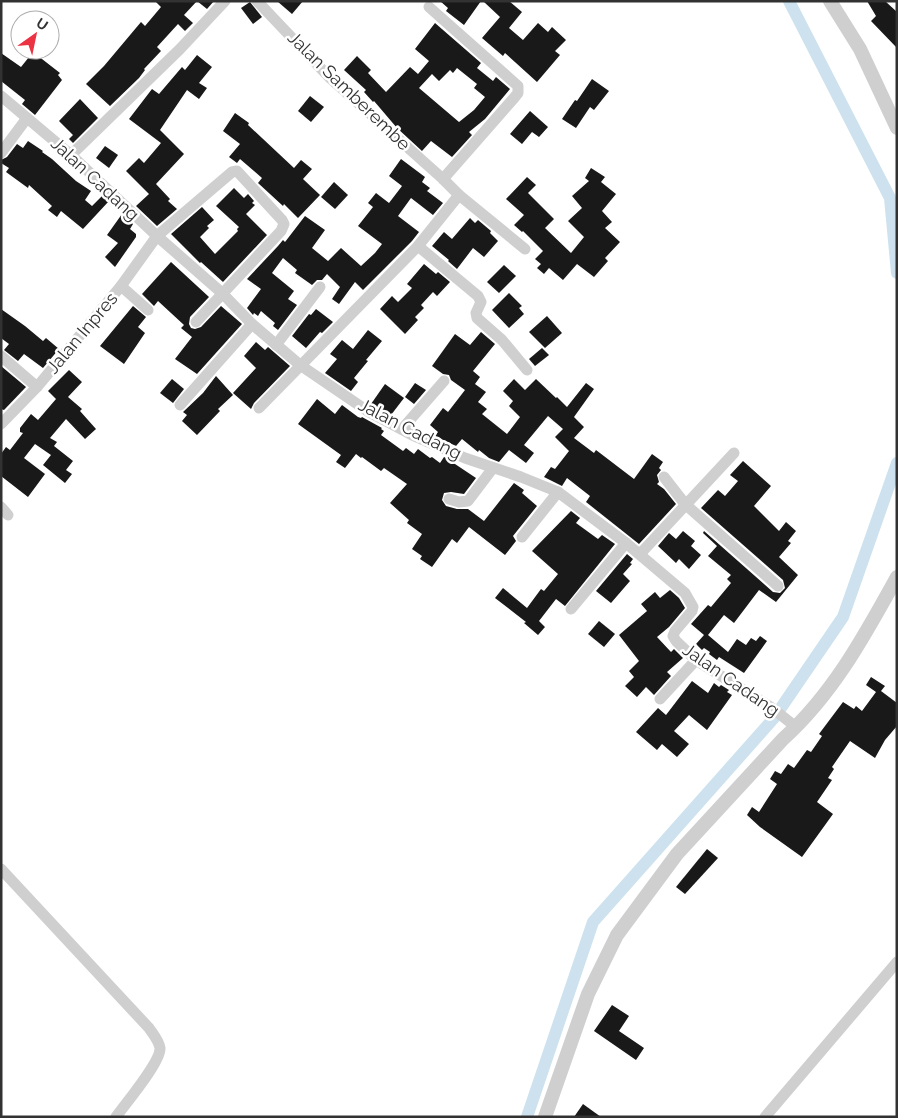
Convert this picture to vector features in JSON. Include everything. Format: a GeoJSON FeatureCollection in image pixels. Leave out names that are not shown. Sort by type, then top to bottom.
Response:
{"type":"FeatureCollection","features":[{"type":"Feature","properties":{"kind":"street"},"geometry":{"type":"LineString","coordinates":[[71,155],[180,49],[225,1]]}},
{"type":"Feature","properties":{"kind":"street","name":"Jalan Samberembe"},"geometry":{"type":"LineString","coordinates":[[257,1],[330,78],[459,195],[525,248]]}},
{"type":"Feature","properties":{"kind":"street"},"geometry":{"type":"LineString","coordinates":[[830,1],[860,49],[897,128]]}},
{"type":"Feature","properties":{"kind":"street"},"geometry":{"type":"LineString","coordinates":[[429,7],[518,86],[518,92],[514,98],[443,179]]}},
{"type":"Feature","properties":{"kind":"street","name":"Jalan Cadang"},"geometry":{"type":"LineString","coordinates":[[1,96],[71,155],[157,236],[222,293],[252,324],[300,365],[369,412],[402,429],[465,458],[558,492],[640,554],[685,593],[693,607],[692,611],[675,630],[674,636],[676,641],[696,660],[772,708],[792,723]]}},
{"type":"Feature","properties":{"kind":"street"},"geometry":{"type":"LineString","coordinates":[[1,153],[27,118]]}},
{"type":"Feature","properties":{"kind":"street","name":"Jalan Inpres"},"geometry":{"type":"LineString","coordinates":[[1,424],[37,387],[121,286],[157,236],[234,170],[239,172],[284,224],[281,231],[222,293]]}},
{"type":"Feature","properties":{"kind":"street"},"geometry":{"type":"LineString","coordinates":[[259,408],[418,246],[459,195]]}},
{"type":"Feature","properties":{"kind":"street"},"geometry":{"type":"LineString","coordinates":[[418,246],[478,296],[481,302],[476,313],[477,318],[502,340],[527,370]]}},
{"type":"Feature","properties":{"kind":"street"},"geometry":{"type":"LineString","coordinates":[[121,286],[148,310]]}},
{"type":"Feature","properties":{"kind":"street"},"geometry":{"type":"LineString","coordinates":[[276,345],[320,287]]}},
{"type":"Feature","properties":{"kind":"street"},"geometry":{"type":"LineString","coordinates":[[196,322],[222,293]]}},
{"type":"Feature","properties":{"kind":"street"},"geometry":{"type":"LineString","coordinates":[[180,405],[252,324]]}},
{"type":"Feature","properties":{"kind":"street"},"geometry":{"type":"LineString","coordinates":[[1,356],[37,387]]}},
{"type":"Feature","properties":{"kind":"street"},"geometry":{"type":"LineString","coordinates":[[402,429],[444,381]]}},
{"type":"Feature","properties":{"kind":"street"},"geometry":{"type":"LineString","coordinates":[[640,554],[734,453]]}},
{"type":"Feature","properties":{"kind":"street"},"geometry":{"type":"LineString","coordinates":[[449,499],[459,502],[468,501],[493,468]]}},
{"type":"Feature","properties":{"kind":"street"},"geometry":{"type":"LineString","coordinates":[[664,477],[685,504],[778,586]]}},
{"type":"Feature","properties":{"kind":"street"},"geometry":{"type":"LineString","coordinates":[[522,537],[558,492]]}},
{"type":"Feature","properties":{"kind":"street"},"geometry":{"type":"LineString","coordinates":[[571,609],[626,543]]}},
{"type":"Feature","properties":{"kind":"street"},"geometry":{"type":"LineString","coordinates":[[544,1117],[588,994],[617,935],[677,854],[783,739],[792,723],[839,675],[864,637],[897,577]]}},
{"type":"Feature","properties":{"kind":"street"},"geometry":{"type":"LineString","coordinates":[[660,699],[696,660]]}},
{"type":"Feature","properties":{"kind":"street"},"geometry":{"type":"LineString","coordinates":[[1,869],[149,1028],[158,1041],[160,1055],[116,1117]]}},
{"type":"Feature","properties":{"kind":"street"},"geometry":{"type":"LineString","coordinates":[[765,1117],[897,962]]}},
{"type":"Feature","properties":{"kind":"building"},"geometry":{"type":"Polygon","coordinates":[[[155,1],[197,1],[184,15],[193,23],[185,31],[178,24],[157,47],[161,51],[144,69],[139,78],[110,106],[86,84],[104,66],[141,22],[145,26],[161,7],[155,1]]]}},
{"type":"Feature","properties":{"kind":"building"},"geometry":{"type":"Polygon","coordinates":[[[197,1],[214,1],[207,9],[197,1]]]}},
{"type":"Feature","properties":{"kind":"building"},"geometry":{"type":"Polygon","coordinates":[[[277,1],[303,1],[292,14],[277,1]]]}},
{"type":"Feature","properties":{"kind":"building"},"geometry":{"type":"Polygon","coordinates":[[[440,1],[481,1],[464,25],[446,11],[448,8],[440,1]]]}},
{"type":"Feature","properties":{"kind":"building"},"geometry":{"type":"Polygon","coordinates":[[[483,1],[509,1],[522,12],[509,28],[523,40],[538,23],[548,32],[552,27],[566,40],[555,51],[560,55],[537,82],[505,53],[503,56],[482,38],[500,17],[483,1]]]}},
{"type":"Feature","properties":{"kind":"building"},"geometry":{"type":"Polygon","coordinates":[[[867,1],[885,1],[897,12],[897,48],[871,21],[876,16],[867,1]]]}},
{"type":"Feature","properties":{"kind":"building"},"geometry":{"type":"Polygon","coordinates":[[[250,2],[262,17],[253,24],[241,8],[250,2]]]}},
{"type":"Feature","properties":{"kind":"building"},"geometry":{"type":"Polygon","coordinates":[[[435,23],[481,63],[477,68],[493,81],[496,77],[510,89],[485,119],[469,132],[472,135],[452,157],[431,141],[422,151],[397,128],[364,92],[366,90],[344,70],[357,56],[371,70],[368,73],[386,92],[410,67],[418,74],[429,61],[415,49],[435,23]],[[457,68],[453,73],[450,70],[439,81],[432,74],[419,88],[459,122],[474,110],[485,97],[474,88],[477,84],[457,68]]]}},
{"type":"Feature","properties":{"kind":"building"},"geometry":{"type":"Polygon","coordinates":[[[1,53],[21,67],[27,60],[43,60],[60,73],[58,75],[62,80],[35,115],[22,104],[25,100],[1,81],[1,53]]]}},
{"type":"Feature","properties":{"kind":"building"},"geometry":{"type":"Polygon","coordinates":[[[197,55],[212,67],[199,83],[207,88],[199,99],[187,90],[160,130],[184,154],[156,184],[170,199],[168,201],[177,209],[157,226],[136,206],[149,194],[126,171],[139,158],[144,163],[161,143],[129,119],[152,89],[159,94],[182,67],[185,70],[197,55]]]}},
{"type":"Feature","properties":{"kind":"building"},"geometry":{"type":"Polygon","coordinates":[[[592,79],[609,91],[594,110],[590,107],[576,128],[562,119],[592,79]]]}},
{"type":"Feature","properties":{"kind":"building"},"geometry":{"type":"Polygon","coordinates":[[[310,96],[324,107],[311,122],[298,111],[310,96]]]}},
{"type":"Feature","properties":{"kind":"building"},"geometry":{"type":"Polygon","coordinates":[[[80,99],[98,118],[73,143],[69,139],[73,135],[59,121],[80,99]]]}},
{"type":"Feature","properties":{"kind":"building"},"geometry":{"type":"Polygon","coordinates":[[[530,111],[548,127],[539,137],[532,132],[522,144],[510,134],[530,111]]]}},
{"type":"Feature","properties":{"kind":"building"},"geometry":{"type":"Polygon","coordinates":[[[235,113],[249,123],[248,125],[294,168],[301,160],[312,169],[303,179],[320,195],[298,218],[258,183],[262,178],[240,159],[237,163],[229,157],[240,144],[223,131],[235,113]]]}},
{"type":"Feature","properties":{"kind":"building"},"geometry":{"type":"Polygon","coordinates":[[[28,141],[91,191],[85,200],[92,206],[103,195],[109,201],[83,229],[61,211],[57,217],[48,210],[52,206],[29,185],[28,188],[6,172],[9,168],[1,163],[1,160],[7,157],[17,144],[23,148],[28,141]]]}},
{"type":"Feature","properties":{"kind":"building"},"geometry":{"type":"Polygon","coordinates":[[[105,146],[118,155],[109,168],[96,158],[105,146]]]}},
{"type":"Feature","properties":{"kind":"building"},"geometry":{"type":"Polygon","coordinates":[[[401,159],[425,177],[422,182],[430,188],[427,191],[443,203],[433,215],[411,198],[398,216],[419,232],[412,241],[363,290],[355,282],[339,304],[332,299],[340,287],[327,274],[322,280],[317,280],[312,285],[295,273],[297,270],[283,258],[272,273],[294,291],[288,299],[297,305],[278,330],[273,326],[275,323],[261,311],[258,316],[254,313],[253,315],[247,308],[261,289],[247,279],[283,240],[285,242],[305,216],[325,230],[312,248],[328,261],[341,248],[361,266],[375,253],[382,244],[358,226],[373,207],[368,203],[376,193],[389,203],[402,186],[389,176],[401,159]]]}},
{"type":"Feature","properties":{"kind":"building"},"geometry":{"type":"Polygon","coordinates":[[[591,168],[605,177],[601,182],[616,194],[602,211],[612,222],[605,228],[620,242],[605,258],[608,261],[594,277],[577,264],[563,280],[549,268],[544,274],[537,268],[541,264],[535,259],[543,251],[523,231],[514,225],[524,215],[506,199],[527,177],[536,185],[528,193],[554,219],[545,228],[571,253],[584,237],[568,221],[582,208],[572,196],[589,181],[585,178],[591,168]]]}},
{"type":"Feature","properties":{"kind":"building"},"geometry":{"type":"Polygon","coordinates":[[[334,182],[348,195],[335,209],[321,197],[334,182]]]}},
{"type":"Feature","properties":{"kind":"building"},"geometry":{"type":"Polygon","coordinates":[[[234,188],[244,198],[248,194],[254,201],[252,203],[255,205],[246,214],[267,235],[223,282],[200,263],[171,234],[202,207],[214,220],[207,226],[209,228],[200,237],[215,254],[238,231],[239,227],[216,206],[234,188]]]}},
{"type":"Feature","properties":{"kind":"building"},"geometry":{"type":"Polygon","coordinates":[[[122,214],[133,224],[130,229],[136,234],[136,237],[115,267],[105,257],[118,243],[107,235],[122,214]]]}},
{"type":"Feature","properties":{"kind":"building"},"geometry":{"type":"Polygon","coordinates":[[[470,218],[475,223],[478,220],[491,231],[490,233],[498,241],[484,257],[473,248],[457,269],[432,246],[444,232],[452,239],[470,218]]]}},
{"type":"Feature","properties":{"kind":"building"},"geometry":{"type":"Polygon","coordinates":[[[171,262],[209,297],[190,317],[189,324],[191,328],[201,327],[221,306],[242,324],[197,374],[175,359],[192,337],[181,328],[184,325],[158,301],[154,306],[142,294],[171,262]]]}},
{"type":"Feature","properties":{"kind":"building"},"geometry":{"type":"Polygon","coordinates":[[[424,264],[450,282],[437,296],[433,292],[421,305],[424,308],[415,317],[418,320],[405,334],[380,309],[392,296],[398,302],[412,288],[407,284],[424,264]]]}},
{"type":"Feature","properties":{"kind":"building"},"geometry":{"type":"Polygon","coordinates":[[[504,265],[516,276],[499,293],[487,282],[504,265]]]}},
{"type":"Feature","properties":{"kind":"building"},"geometry":{"type":"Polygon","coordinates":[[[509,293],[522,306],[519,308],[524,314],[509,328],[492,310],[509,293]]]}},
{"type":"Feature","properties":{"kind":"building"},"geometry":{"type":"Polygon","coordinates":[[[133,306],[146,317],[138,327],[145,333],[124,364],[100,346],[133,306]]]}},
{"type":"Feature","properties":{"kind":"building"},"geometry":{"type":"Polygon","coordinates":[[[1,309],[43,341],[46,338],[59,349],[43,368],[24,354],[18,361],[4,350],[9,344],[1,338],[1,309]]]}},
{"type":"Feature","properties":{"kind":"building"},"geometry":{"type":"Polygon","coordinates":[[[316,309],[333,322],[322,333],[320,332],[306,348],[292,336],[309,314],[311,315],[316,309]]]}},
{"type":"Feature","properties":{"kind":"building"},"geometry":{"type":"Polygon","coordinates":[[[547,316],[562,333],[545,348],[529,332],[547,316]]]}},
{"type":"Feature","properties":{"kind":"building"},"geometry":{"type":"Polygon","coordinates":[[[368,330],[382,341],[354,378],[358,382],[351,391],[325,373],[337,359],[330,354],[342,340],[353,349],[368,330]]]}},
{"type":"Feature","properties":{"kind":"building"},"geometry":{"type":"Polygon","coordinates":[[[481,332],[495,344],[473,371],[480,377],[475,384],[486,392],[478,402],[487,409],[482,414],[507,434],[520,417],[509,406],[513,401],[503,391],[514,379],[525,390],[536,379],[567,407],[586,383],[594,389],[574,417],[584,427],[574,438],[594,453],[596,450],[634,479],[652,454],[663,462],[659,468],[661,470],[657,475],[659,482],[657,484],[664,489],[676,504],[639,544],[586,502],[590,496],[567,478],[562,486],[544,477],[551,467],[555,469],[569,451],[555,437],[563,429],[548,416],[524,445],[534,453],[526,463],[509,450],[499,462],[489,458],[479,450],[478,452],[462,439],[456,446],[435,436],[438,432],[430,425],[443,408],[448,412],[465,390],[451,380],[449,375],[443,374],[432,366],[455,334],[470,345],[481,332]]]}},
{"type":"Feature","properties":{"kind":"building"},"geometry":{"type":"Polygon","coordinates":[[[256,342],[265,350],[268,347],[290,366],[254,403],[251,409],[233,393],[256,368],[244,356],[256,342]]]}},
{"type":"Feature","properties":{"kind":"building"},"geometry":{"type":"Polygon","coordinates":[[[542,348],[549,355],[535,366],[529,359],[542,348]]]}},
{"type":"Feature","properties":{"kind":"building"},"geometry":{"type":"Polygon","coordinates":[[[1,366],[26,387],[4,410],[1,409],[1,366]]]}},
{"type":"Feature","properties":{"kind":"building"},"geometry":{"type":"Polygon","coordinates":[[[69,370],[82,382],[68,397],[82,409],[80,411],[96,429],[85,439],[66,419],[50,438],[57,442],[54,446],[73,461],[66,470],[72,474],[65,483],[43,465],[51,455],[35,444],[24,458],[45,474],[28,497],[1,476],[1,454],[6,447],[10,450],[23,433],[20,432],[20,428],[31,414],[38,420],[56,399],[48,391],[69,370]]]}},
{"type":"Feature","properties":{"kind":"building"},"geometry":{"type":"Polygon","coordinates":[[[216,376],[233,395],[218,409],[220,411],[197,435],[182,421],[187,415],[183,412],[203,393],[216,376]]]}},
{"type":"Feature","properties":{"kind":"building"},"geometry":{"type":"Polygon","coordinates":[[[172,379],[184,389],[173,403],[160,393],[172,379]]]}},
{"type":"Feature","properties":{"kind":"building"},"geometry":{"type":"Polygon","coordinates":[[[415,383],[426,390],[414,404],[405,397],[415,383]]]}},
{"type":"Feature","properties":{"kind":"building"},"geometry":{"type":"Polygon","coordinates":[[[385,384],[404,398],[391,415],[371,404],[385,384]]]}},
{"type":"Feature","properties":{"kind":"building"},"geometry":{"type":"Polygon","coordinates":[[[317,399],[335,414],[342,405],[358,417],[362,417],[382,428],[384,431],[381,435],[403,451],[406,448],[414,454],[418,449],[440,463],[444,457],[453,461],[476,478],[464,494],[444,493],[442,500],[446,506],[468,509],[484,521],[514,483],[524,490],[522,493],[537,506],[513,536],[516,541],[505,555],[469,527],[457,543],[452,539],[432,567],[420,559],[422,556],[412,549],[422,534],[407,523],[409,520],[390,503],[407,484],[384,468],[381,471],[356,454],[345,468],[336,462],[341,455],[298,424],[317,399]]]}},
{"type":"Feature","properties":{"kind":"building"},"geometry":{"type":"Polygon","coordinates":[[[743,461],[771,486],[754,506],[779,531],[786,522],[796,531],[788,541],[791,543],[779,557],[798,575],[776,602],[759,590],[734,623],[724,615],[708,635],[728,652],[737,639],[746,645],[751,638],[756,641],[760,636],[767,641],[744,673],[719,657],[717,660],[704,648],[702,650],[696,644],[704,635],[691,624],[708,605],[711,607],[731,583],[727,579],[731,575],[708,556],[717,546],[703,533],[704,531],[773,592],[780,593],[785,588],[783,580],[701,508],[718,490],[725,496],[738,481],[730,475],[743,461]]]}},
{"type":"Feature","properties":{"kind":"building"},"geometry":{"type":"Polygon","coordinates":[[[571,511],[580,518],[576,523],[598,539],[602,535],[615,544],[565,606],[556,599],[539,621],[545,627],[538,635],[524,623],[526,622],[495,598],[503,588],[527,608],[541,589],[544,591],[558,574],[532,551],[571,511]]]}},
{"type":"Feature","properties":{"kind":"building"},"geometry":{"type":"Polygon","coordinates":[[[683,531],[695,541],[691,546],[701,555],[689,569],[679,559],[676,563],[658,546],[669,533],[676,539],[683,531]]]}},
{"type":"Feature","properties":{"kind":"building"},"geometry":{"type":"Polygon","coordinates":[[[627,554],[633,559],[630,563],[632,564],[623,574],[630,581],[611,603],[596,591],[627,554]]]}},
{"type":"Feature","properties":{"kind":"building"},"geometry":{"type":"Polygon","coordinates":[[[670,590],[679,598],[685,608],[669,627],[657,637],[671,652],[674,649],[683,658],[667,672],[671,676],[654,695],[646,687],[637,697],[625,686],[634,677],[629,671],[639,661],[619,635],[647,611],[641,604],[655,592],[660,598],[670,590]]]}},
{"type":"Feature","properties":{"kind":"building"},"geometry":{"type":"Polygon","coordinates":[[[599,621],[615,634],[604,647],[588,634],[599,621]]]}},
{"type":"Feature","properties":{"kind":"building"},"geometry":{"type":"Polygon","coordinates":[[[871,677],[885,686],[881,691],[897,703],[897,726],[885,740],[875,758],[850,741],[832,767],[834,769],[828,778],[832,780],[817,802],[833,814],[802,857],[760,827],[747,815],[752,807],[759,812],[777,784],[770,779],[775,771],[781,774],[788,764],[794,768],[807,750],[811,752],[822,736],[819,734],[843,702],[854,709],[856,706],[862,711],[876,692],[866,685],[871,677]]]}},
{"type":"Feature","properties":{"kind":"building"},"geometry":{"type":"Polygon","coordinates":[[[692,681],[708,693],[714,683],[719,687],[721,685],[729,690],[727,692],[732,695],[707,730],[689,715],[674,731],[689,744],[677,757],[662,744],[657,750],[636,732],[658,708],[666,715],[692,681]]]}},
{"type":"Feature","properties":{"kind":"building"},"geometry":{"type":"Polygon","coordinates":[[[707,849],[718,858],[685,894],[676,887],[707,849]]]}},
{"type":"Feature","properties":{"kind":"building"},"geometry":{"type":"Polygon","coordinates":[[[612,1005],[629,1016],[619,1031],[644,1048],[636,1060],[594,1031],[612,1005]]]}},
{"type":"Feature","properties":{"kind":"building"},"geometry":{"type":"Polygon","coordinates":[[[583,1104],[601,1117],[574,1117],[583,1104]]]}},
{"type":"Feature","properties":{"kind":"waterway"},"geometry":{"type":"LineString","coordinates":[[789,1],[890,198],[897,273]]}},
{"type":"Feature","properties":{"kind":"waterway"},"geometry":{"type":"LineString","coordinates":[[527,1117],[593,922],[774,718],[843,617],[897,463]]}}]}
